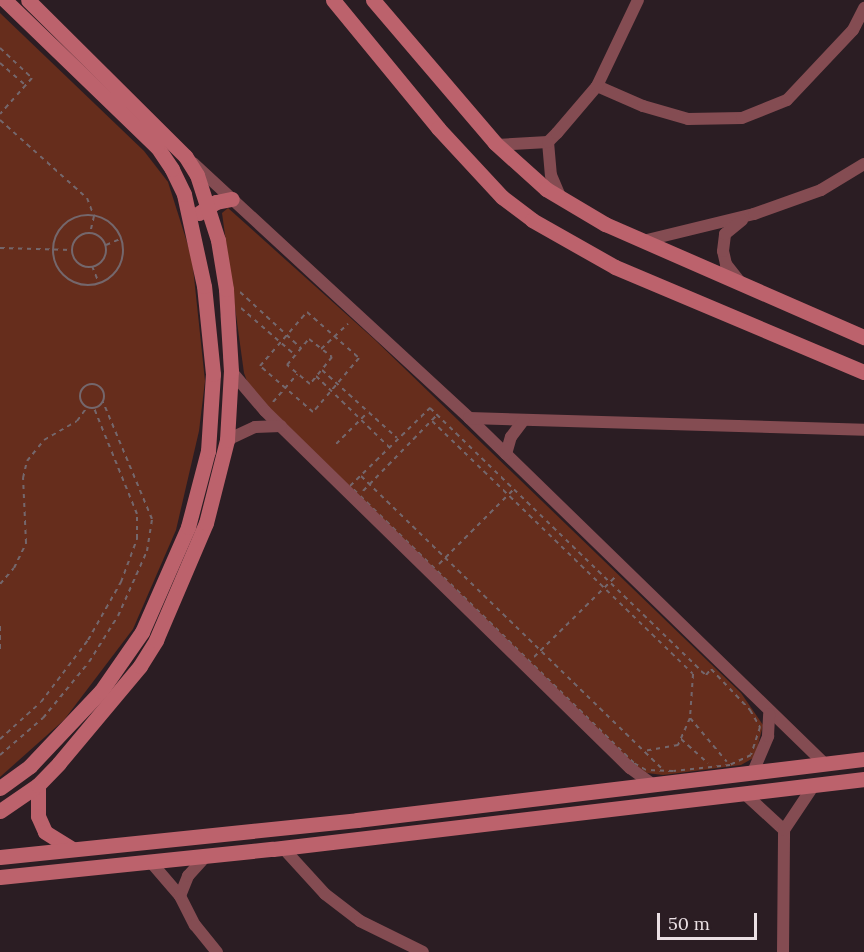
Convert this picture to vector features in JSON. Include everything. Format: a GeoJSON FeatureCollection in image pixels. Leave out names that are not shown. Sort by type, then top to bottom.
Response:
{"type":"FeatureCollection","features":[{"type":"Feature","properties":{"kind":"street"},"geometry":{"type":"LineString","coordinates":[[0,788],[30,766],[101,690],[142,632],[188,527],[208,451],[213,374],[204,286],[184,194],[157,147],[5,0]]}},
{"type":"Feature","properties":{"kind":"street"},"geometry":{"type":"LineString","coordinates":[[28,0],[185,156],[469,418],[769,714],[824,764]]}},
{"type":"Feature","properties":{"kind":"street"},"geometry":{"type":"LineString","coordinates":[[333,0],[438,128],[502,197],[532,220],[615,267],[864,372]]}},
{"type":"Feature","properties":{"kind":"street"},"geometry":{"type":"LineString","coordinates":[[373,0],[497,145],[561,198],[643,241],[864,337]]}},
{"type":"Feature","properties":{"kind":"street"},"geometry":{"type":"LineString","coordinates":[[497,145],[548,142],[597,86],[638,0]]}},
{"type":"Feature","properties":{"kind":"street"},"geometry":{"type":"LineString","coordinates":[[597,86],[643,106],[688,119],[742,118],[786,100],[854,30],[864,8]]}},
{"type":"Feature","properties":{"kind":"street"},"geometry":{"type":"LineString","coordinates":[[548,142],[551,175],[561,198]]}},
{"type":"Feature","properties":{"kind":"street"},"geometry":{"type":"LineString","coordinates":[[0,811],[38,786],[113,700],[156,640],[206,523],[227,440],[231,371],[228,296],[218,240],[197,175],[185,156]]}},
{"type":"Feature","properties":{"kind":"street"},"geometry":{"type":"LineString","coordinates":[[643,241],[754,214],[821,190],[864,164]]}},
{"type":"Feature","properties":{"kind":"street"},"geometry":{"type":"LineString","coordinates":[[189,220],[207,208],[232,199]]}},
{"type":"Feature","properties":{"kind":"street"},"geometry":{"type":"LineString","coordinates":[[741,284],[726,264],[725,234],[754,214]]}},
{"type":"Feature","properties":{"kind":"street"},"geometry":{"type":"LineString","coordinates":[[231,371],[265,411],[630,768],[652,784]]}},
{"type":"Feature","properties":{"kind":"street"},"geometry":{"type":"LineString","coordinates":[[469,418],[864,430]]}},
{"type":"Feature","properties":{"kind":"street"},"geometry":{"type":"LineString","coordinates":[[506,454],[511,437],[524,420]]}},
{"type":"Feature","properties":{"kind":"street"},"geometry":{"type":"LineString","coordinates":[[227,440],[255,427],[281,426]]}},
{"type":"Feature","properties":{"kind":"street"},"geometry":{"type":"LineString","coordinates":[[753,772],[768,736],[769,714]]}},
{"type":"Feature","properties":{"kind":"street"},"geometry":{"type":"LineString","coordinates":[[0,857],[864,759]]}},
{"type":"Feature","properties":{"kind":"street"},"geometry":{"type":"LineString","coordinates":[[0,877],[283,848],[864,779]]}},
{"type":"Feature","properties":{"kind":"street"},"geometry":{"type":"LineString","coordinates":[[783,952],[784,830],[814,785]]}},
{"type":"Feature","properties":{"kind":"street"},"geometry":{"type":"LineString","coordinates":[[38,786],[38,816],[45,832],[72,849]]}},
{"type":"Feature","properties":{"kind":"street"},"geometry":{"type":"LineString","coordinates":[[745,794],[784,830]]}},
{"type":"Feature","properties":{"kind":"street"},"geometry":{"type":"LineString","coordinates":[[283,848],[325,894],[360,921],[423,952]]}},
{"type":"Feature","properties":{"kind":"street"},"geometry":{"type":"LineString","coordinates":[[180,896],[188,876],[207,855]]}},
{"type":"Feature","properties":{"kind":"street"},"geometry":{"type":"LineString","coordinates":[[150,861],[180,896],[195,925],[217,952]]}},
{"type":"Feature","properties":{"kind":"path"},"geometry":{"type":"LineString","coordinates":[[0,48],[32,78],[0,114]]}},
{"type":"Feature","properties":{"kind":"path"},"geometry":{"type":"LineString","coordinates":[[0,63],[25,85]]}},
{"type":"Feature","properties":{"kind":"path"},"geometry":{"type":"LineString","coordinates":[[0,120],[87,198],[94,216],[90,233]]}},
{"type":"Feature","properties":{"kind":"path"},"geometry":{"type":"LineString","coordinates":[[81,215],[94,216],[112,224],[121,238],[120,263],[110,277],[99,283],[86,285],[70,280],[58,268],[53,249],[56,236],[66,223],[81,215]]}},
{"type":"Feature","properties":{"kind":"path"},"geometry":{"type":"LineString","coordinates":[[90,233],[102,238],[106,245],[103,261],[92,266],[80,264],[72,250],[79,236],[90,233]]}},
{"type":"Feature","properties":{"kind":"path"},"geometry":{"type":"LineString","coordinates":[[106,245],[121,238]]}},
{"type":"Feature","properties":{"kind":"path"},"geometry":{"type":"LineString","coordinates":[[0,248],[72,250]]}},
{"type":"Feature","properties":{"kind":"path"},"geometry":{"type":"LineString","coordinates":[[92,266],[99,283]]}},
{"type":"Feature","properties":{"kind":"path"},"geometry":{"type":"LineString","coordinates":[[225,278],[301,348]]}},
{"type":"Feature","properties":{"kind":"path"},"geometry":{"type":"LineString","coordinates":[[228,296],[296,355]]}},
{"type":"Feature","properties":{"kind":"path"},"geometry":{"type":"LineString","coordinates":[[307,312],[334,336],[360,358],[313,412],[260,366],[307,312]]}},
{"type":"Feature","properties":{"kind":"path"},"geometry":{"type":"LineString","coordinates":[[321,349],[358,314]]}},
{"type":"Feature","properties":{"kind":"path"},"geometry":{"type":"LineString","coordinates":[[309,339],[321,349],[332,357],[310,384],[287,365],[309,339]]}},
{"type":"Feature","properties":{"kind":"path"},"geometry":{"type":"LineString","coordinates":[[321,370],[398,439]]}},
{"type":"Feature","properties":{"kind":"path"},"geometry":{"type":"LineString","coordinates":[[265,411],[297,374]]}},
{"type":"Feature","properties":{"kind":"path"},"geometry":{"type":"LineString","coordinates":[[316,376],[390,448]]}},
{"type":"Feature","properties":{"kind":"path"},"geometry":{"type":"LineString","coordinates":[[0,755],[43,718],[89,662],[118,616],[147,550],[152,519],[103,402],[102,388],[88,383],[79,395],[87,407],[94,408],[103,402]]}},
{"type":"Feature","properties":{"kind":"path"},"geometry":{"type":"LineString","coordinates":[[0,584],[14,568],[26,543],[23,478],[27,461],[44,440],[77,421],[87,407]]}},
{"type":"Feature","properties":{"kind":"path"},"geometry":{"type":"LineString","coordinates":[[0,739],[41,702],[88,640],[121,582],[137,539],[136,514],[94,408]]}},
{"type":"Feature","properties":{"kind":"path"},"geometry":{"type":"LineString","coordinates":[[430,408],[437,415],[701,672],[706,675],[711,669],[750,710],[760,727],[751,755],[730,765],[663,771],[646,770],[634,762],[350,486],[430,408]]}},
{"type":"Feature","properties":{"kind":"path"},"geometry":{"type":"LineString","coordinates":[[336,444],[362,421],[368,412]]}},
{"type":"Feature","properties":{"kind":"path"},"geometry":{"type":"LineString","coordinates":[[359,495],[437,415]]}},
{"type":"Feature","properties":{"kind":"path"},"geometry":{"type":"LineString","coordinates":[[432,421],[693,674],[690,718],[678,745],[644,751]]}},
{"type":"Feature","properties":{"kind":"path"},"geometry":{"type":"LineString","coordinates":[[361,476],[371,483],[663,771]]}},
{"type":"Feature","properties":{"kind":"path"},"geometry":{"type":"LineString","coordinates":[[435,569],[513,489]]}},
{"type":"Feature","properties":{"kind":"path"},"geometry":{"type":"LineString","coordinates":[[529,661],[623,569]]}},
{"type":"Feature","properties":{"kind":"path"},"geometry":{"type":"LineString","coordinates":[[0,626],[0,651]]}},
{"type":"Feature","properties":{"kind":"path"},"geometry":{"type":"LineString","coordinates":[[690,718],[730,765]]}},
{"type":"Feature","properties":{"kind":"path"},"geometry":{"type":"LineString","coordinates":[[681,739],[712,767]]}},
{"type":"Feature","properties":{"kind":"shaded area"},"geometry":{"type":"Polygon","coordinates":[[[0,13],[144,151],[168,182],[192,258],[205,381],[199,431],[176,530],[133,629],[64,720],[0,777],[0,13]]]}},
{"type":"Feature","properties":{"kind":"shaded area"},"geometry":{"type":"Polygon","coordinates":[[[228,208],[374,339],[741,693],[763,725],[755,757],[741,765],[663,775],[647,773],[633,765],[251,392],[244,373],[222,213],[228,208]]]}}]}
